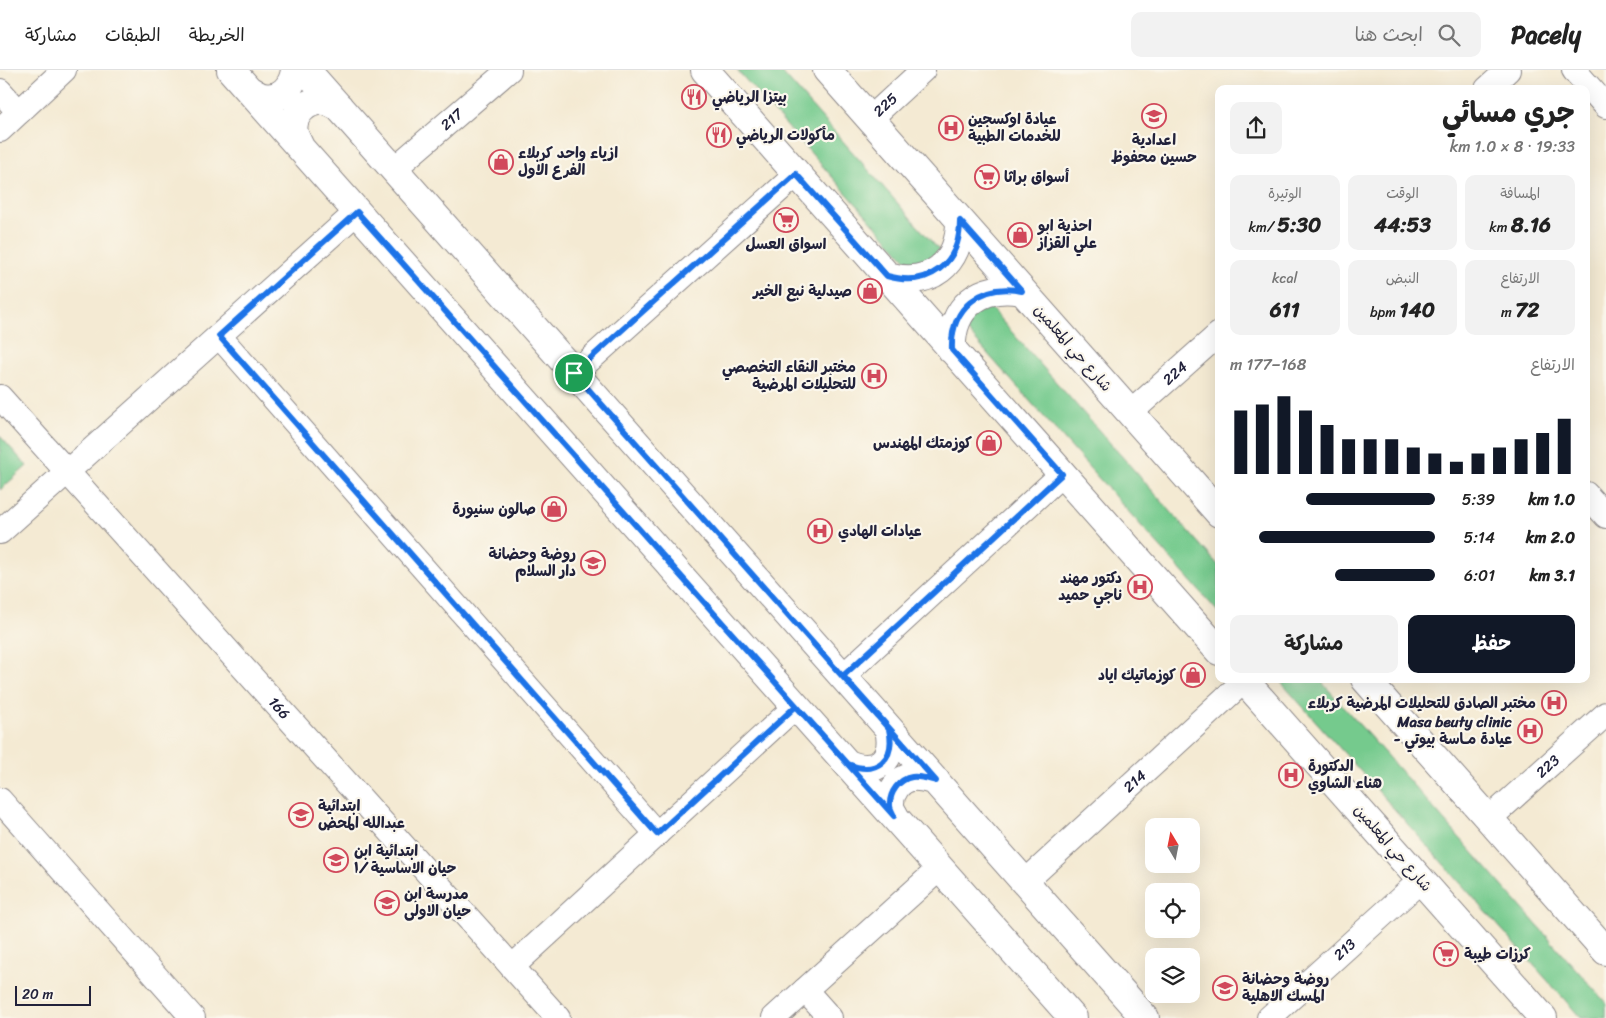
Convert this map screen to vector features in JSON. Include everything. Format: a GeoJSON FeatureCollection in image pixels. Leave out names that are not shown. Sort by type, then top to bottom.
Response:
{"type":"FeatureCollection","features":[{"type":"Feature","properties":{"kind":"street"},"geometry":{"type":"LineString","coordinates":[[0,130],[64,70]]}},
{"type":"Feature","properties":{"kind":"street"},"geometry":{"type":"LineString","coordinates":[[231,70],[1073,1018]]}},
{"type":"Feature","properties":{"kind":"street"},"geometry":{"type":"LineString","coordinates":[[249,90],[262,97],[275,97],[286,91],[294,80],[295,70]]}},
{"type":"Feature","properties":{"kind":"street"},"geometry":{"type":"LineString","coordinates":[[306,70],[1145,1018]]}},
{"type":"Feature","properties":{"kind":"street","name":"217"},"geometry":{"type":"LineString","coordinates":[[394,169],[509,70]]}},
{"type":"Feature","properties":{"kind":"street"},"geometry":{"type":"LineString","coordinates":[[704,70],[1215,646]]}},
{"type":"Feature","properties":{"kind":"street","name":"شارع حي المعلمين"},"geometry":{"type":"LineString","coordinates":[[827,70],[1215,509]]}},
{"type":"Feature","properties":{"kind":"street","name":"225"},"geometry":{"type":"LineString","coordinates":[[870,119],[923,70]]}},
{"type":"Feature","properties":{"kind":"street"},"geometry":{"type":"LineString","coordinates":[[1491,85],[1508,70]]}},
{"type":"Feature","properties":{"kind":"street"},"geometry":{"type":"LineString","coordinates":[[1574,70],[1587,85]]}},
{"type":"Feature","properties":{"kind":"street"},"geometry":{"type":"LineString","coordinates":[[1590,88],[1606,106]]}},
{"type":"Feature","properties":{"kind":"street"},"geometry":{"type":"LineString","coordinates":[[0,91],[19,112]]}},
{"type":"Feature","properties":{"kind":"street"},"geometry":{"type":"LineString","coordinates":[[300,147],[294,132],[295,119],[302,108],[313,101],[326,101],[339,107]]}},
{"type":"Feature","properties":{"kind":"street"},"geometry":{"type":"LineString","coordinates":[[574,373],[796,174]]}},
{"type":"Feature","properties":{"kind":"street"},"geometry":{"type":"LineString","coordinates":[[0,532],[357,212]]}},
{"type":"Feature","properties":{"kind":"street"},"geometry":{"type":"LineString","coordinates":[[887,276],[899,280],[911,280],[923,277],[944,265],[952,256],[957,245],[960,221]]}},
{"type":"Feature","properties":{"kind":"street"},"geometry":{"type":"LineString","coordinates":[[952,350],[952,339],[958,318],[971,301],[990,291],[1001,289],[1022,291]]}},
{"type":"Feature","properties":{"kind":"street"},"geometry":{"type":"LineString","coordinates":[[219,336],[657,834]]}},
{"type":"Feature","properties":{"kind":"street","name":"224"},"geometry":{"type":"LineString","coordinates":[[1130,413],[1215,338]]}},
{"type":"Feature","properties":{"kind":"street","name":"166"},"geometry":{"type":"LineString","coordinates":[[0,397],[556,1017]]}},
{"type":"Feature","properties":{"kind":"street"},"geometry":{"type":"LineString","coordinates":[[843,676],[1062,474]]}},
{"type":"Feature","properties":{"kind":"street"},"geometry":{"type":"LineString","coordinates":[[1590,498],[1606,516]]}},
{"type":"Feature","properties":{"kind":"street","name":"214"},"geometry":{"type":"LineString","coordinates":[[1025,882],[1241,683]]}},
{"type":"Feature","properties":{"kind":"street","name":"شارع حي المعلمين"},"geometry":{"type":"LineString","coordinates":[[1247,683],[1543,1018]]}},
{"type":"Feature","properties":{"kind":"street"},"geometry":{"type":"LineString","coordinates":[[1369,683],[1606,951]]}},
{"type":"Feature","properties":{"kind":"street"},"geometry":{"type":"LineString","coordinates":[[512,967],[796,706]]}},
{"type":"Feature","properties":{"kind":"street","name":"223"},"geometry":{"type":"LineString","coordinates":[[1489,819],[1606,714]]}},
{"type":"Feature","properties":{"kind":"street"},"geometry":{"type":"LineString","coordinates":[[848,764],[858,768],[871,768],[883,762],[890,752],[891,739],[889,729]]}},
{"type":"Feature","properties":{"kind":"street"},"geometry":{"type":"LineString","coordinates":[[894,816],[890,807],[892,794],[899,783],[910,777],[923,777],[936,781]]}},
{"type":"Feature","properties":{"kind":"street"},"geometry":{"type":"LineString","coordinates":[[0,800],[193,1018]]}},
{"type":"Feature","properties":{"kind":"street"},"geometry":{"type":"LineString","coordinates":[[774,1018],[940,868]]}},
{"type":"Feature","properties":{"kind":"street","name":"213"},"geometry":{"type":"LineString","coordinates":[[1269,1018],[1421,880]]}},
{"type":"Feature","properties":{"kind":"street"},"geometry":{"type":"LineString","coordinates":[[805,990],[830,1018]]}},
{"type":"Feature","properties":{"kind":"green space"},"geometry":{"type":"Polygon","coordinates":[[[737,70],[780,70],[939,250],[915,270],[737,70]]]}},
{"type":"Feature","properties":{"kind":"green space"},"geometry":{"type":"Polygon","coordinates":[[[986,303],[1215,561],[1215,609],[962,325],[986,303]]]}},
{"type":"Feature","properties":{"kind":"green space"},"geometry":{"type":"Polygon","coordinates":[[[0,436],[27,466],[0,490],[0,436]]]}},
{"type":"Feature","properties":{"kind":"green space"},"geometry":{"type":"Polygon","coordinates":[[[1282,683],[1323,683],[1606,1003],[1606,1018],[1581,1018],[1282,683]]]}},
{"type":"Feature","properties":{"kind":"place","name":"بيتزا الرياضي"},"geometry":{"type":"Point","coordinates":[694,97]}},
{"type":"Feature","properties":{"kind":"place","name":"اعدادية حسين محفوظ"},"geometry":{"type":"Point","coordinates":[1154,116]}},
{"type":"Feature","properties":{"kind":"place","name":"عيادة اوكسجين للخدمات الطبية"},"geometry":{"type":"Point","coordinates":[951,128]}},
{"type":"Feature","properties":{"kind":"place","name":"مأكولات الرياضي"},"geometry":{"type":"Point","coordinates":[719,135]}},
{"type":"Feature","properties":{"kind":"place","name":"ازياء واحد كربلاء الفرع الاول"},"geometry":{"type":"Point","coordinates":[501,162]}},
{"type":"Feature","properties":{"kind":"place","name":"أسواق براثا"},"geometry":{"type":"Point","coordinates":[987,177]}},
{"type":"Feature","properties":{"kind":"place","name":"اسواق العسل"},"geometry":{"type":"Point","coordinates":[786,220]}},
{"type":"Feature","properties":{"kind":"place","name":"احذية ابو علي القزاز"},"geometry":{"type":"Point","coordinates":[1020,235]}},
{"type":"Feature","properties":{"kind":"place","name":"صيدلية نبع الخير"},"geometry":{"type":"Point","coordinates":[870,291]}},
{"type":"Feature","properties":{"kind":"place","name":"مختبر النقاء التخصصي للتحليلات المرضية"},"geometry":{"type":"Point","coordinates":[874,376]}},
{"type":"Feature","properties":{"kind":"place","name":"كوزمتك المهندس"},"geometry":{"type":"Point","coordinates":[989,443]}},
{"type":"Feature","properties":{"kind":"place","name":"صالون سنيورة"},"geometry":{"type":"Point","coordinates":[554,509]}},
{"type":"Feature","properties":{"kind":"place","name":"عيادات الهادي"},"geometry":{"type":"Point","coordinates":[820,531]}},
{"type":"Feature","properties":{"kind":"place","name":"روضة وحضانة دار السلام"},"geometry":{"type":"Point","coordinates":[593,563]}},
{"type":"Feature","properties":{"kind":"place","name":"دكتور مهند ناجي حميد"},"geometry":{"type":"Point","coordinates":[1140,587]}},
{"type":"Feature","properties":{"kind":"place","name":"كوزماتيك اياد"},"geometry":{"type":"Point","coordinates":[1193,675]}},
{"type":"Feature","properties":{"kind":"place","name":"مختبر الصادق للتحليلات المرضية كربلاء"},"geometry":{"type":"Point","coordinates":[1554,703]}},
{"type":"Feature","properties":{"kind":"place","name":"Masa beuty clinic - عيادة مـاسة بيوتي"},"geometry":{"type":"Point","coordinates":[1530,731]}},
{"type":"Feature","properties":{"kind":"place","name":"الدكتورة هناء الشاوي"},"geometry":{"type":"Point","coordinates":[1291,775]}},
{"type":"Feature","properties":{"kind":"place","name":"ابتدائية عبدالله المحض"},"geometry":{"type":"Point","coordinates":[301,815]}},
{"type":"Feature","properties":{"kind":"place","name":"ابتدائية ابن حيان الاساسية /١"},"geometry":{"type":"Point","coordinates":[336,860]}},
{"type":"Feature","properties":{"kind":"place","name":"مدرسة ابن حيان الاولى"},"geometry":{"type":"Point","coordinates":[387,903]}},
{"type":"Feature","properties":{"kind":"place","name":"كرزات طيبة"},"geometry":{"type":"Point","coordinates":[1446,954]}},
{"type":"Feature","properties":{"kind":"place","name":"روضة وحضانة المسك الاهلية"},"geometry":{"type":"Point","coordinates":[1225,988]}},
{"type":"Feature","properties":{"kind":"route"},"geometry":{"type":"LineString","coordinates":[[796,174],[887,276],[899,280],[911,280],[934,272],[944,265],[952,256],[957,245],[960,221],[1022,291],[1001,289],[990,291],[971,301],[958,318],[954,328],[952,350],[1062,474],[843,676],[936,781],[923,777],[910,777],[899,783],[892,794],[890,807],[894,816],[796,706],[657,834],[219,336],[357,212],[848,764],[858,768],[871,768],[883,762],[890,752],[891,739],[889,729],[574,373],[796,174]]}}]}
